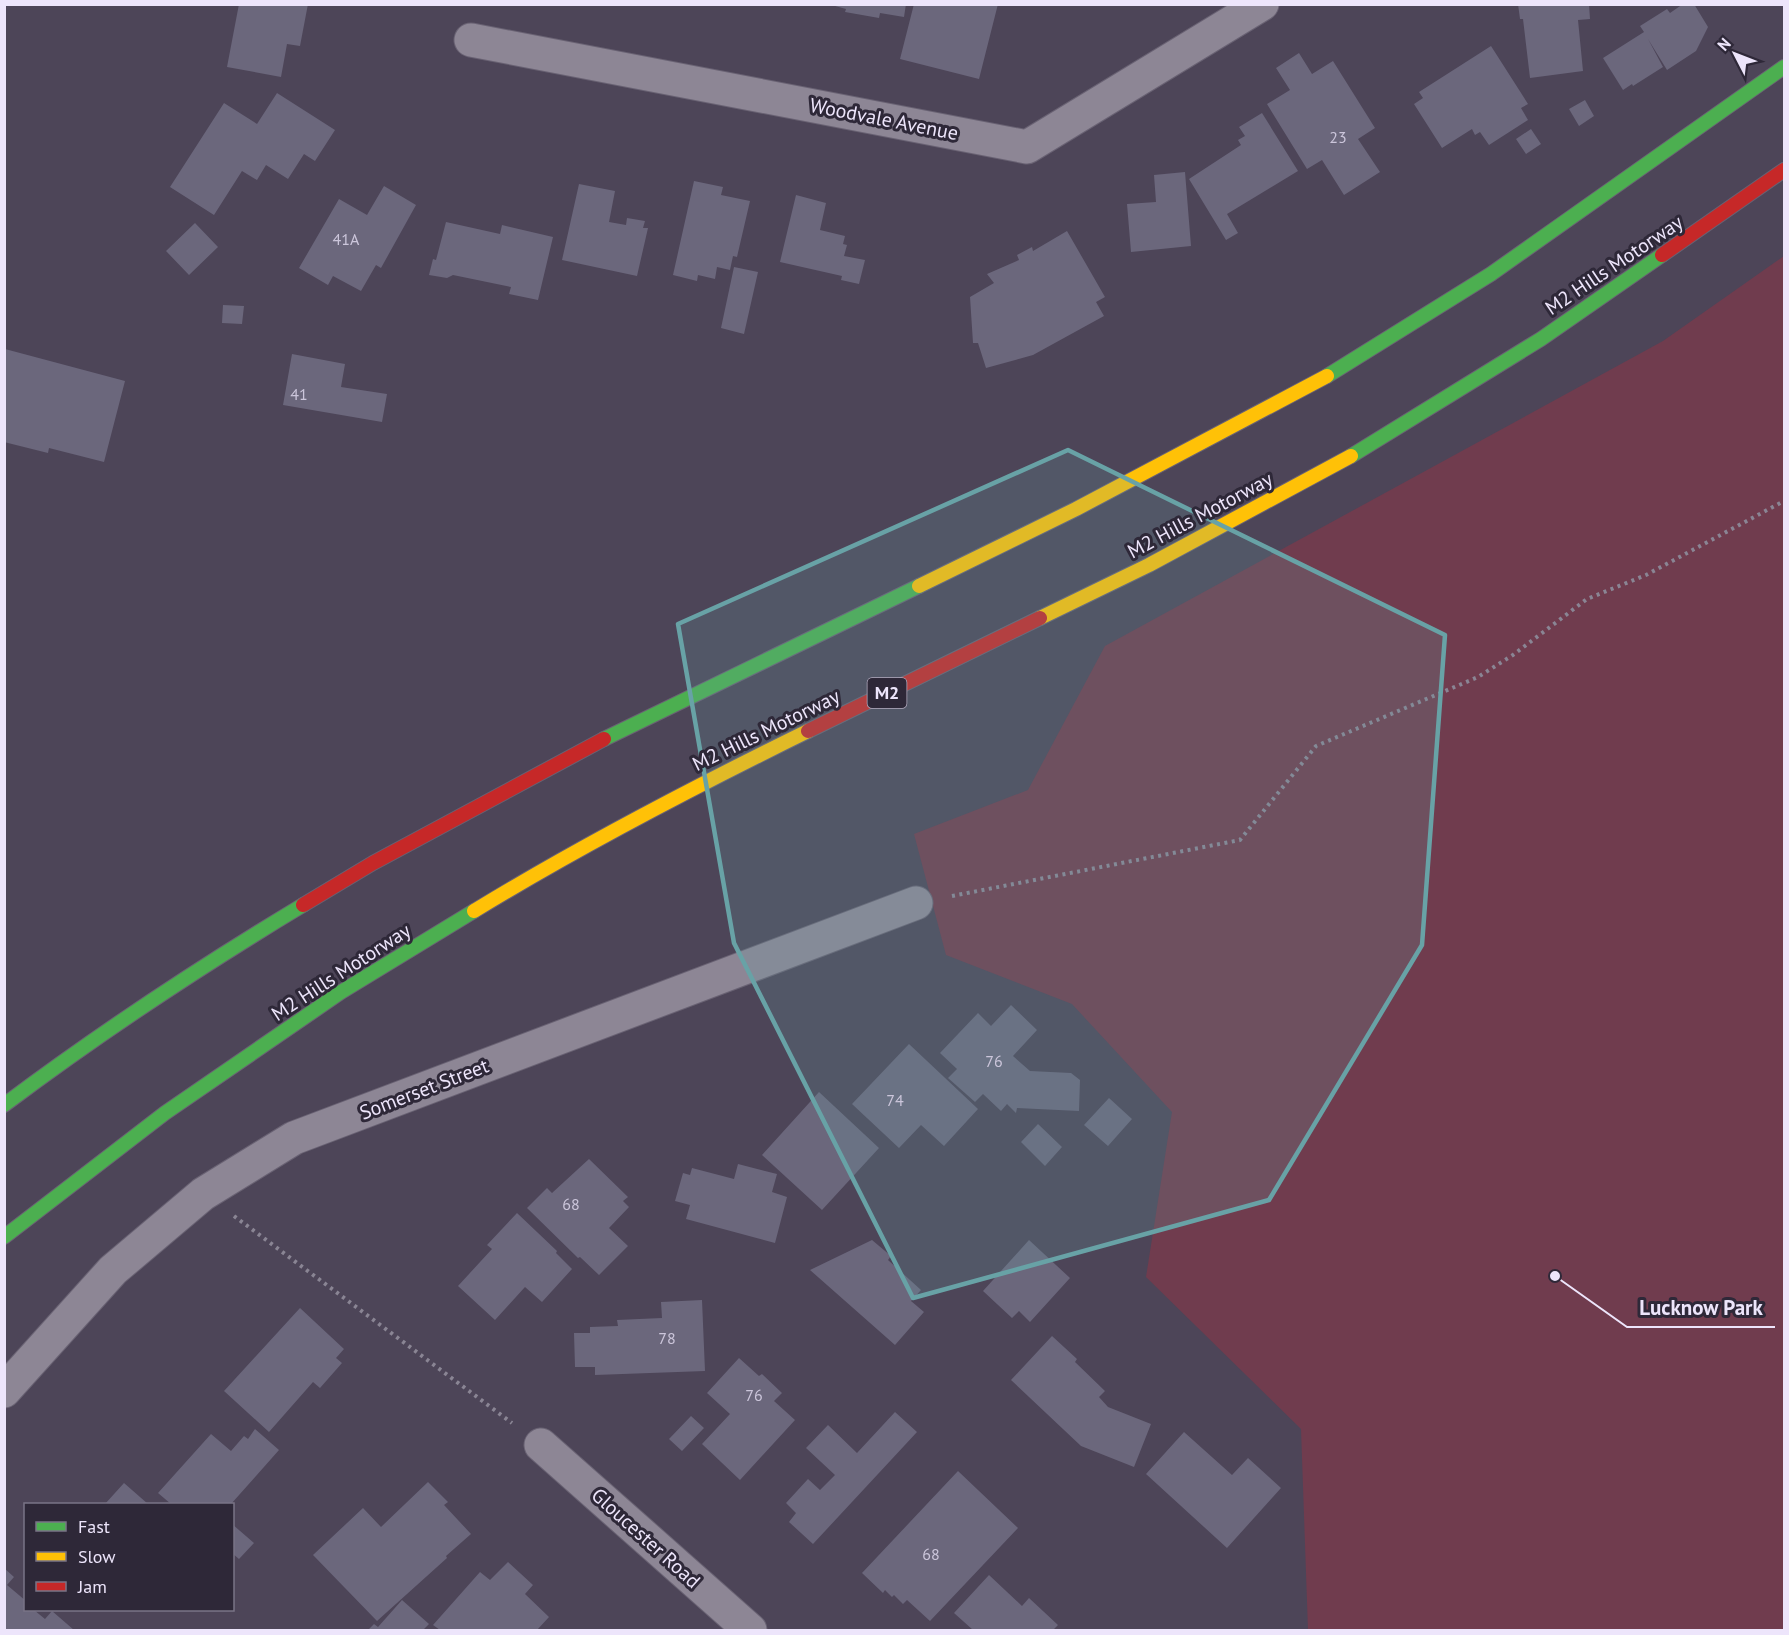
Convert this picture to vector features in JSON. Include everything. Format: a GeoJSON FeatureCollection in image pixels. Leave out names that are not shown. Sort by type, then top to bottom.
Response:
{"type":"FeatureCollection","features":[{"type":"Feature","properties":{"kind":"highway"},"geometry":{"type":"LineString","coordinates":[[4,1105],[52,1069],[212,960],[373,863],[601,741],[1076,509],[1315,383],[1491,274],[1785,67]]}},
{"type":"Feature","properties":{"kind":"highway","name":"M2 Hills Motorway"},"geometry":{"type":"LineString","coordinates":[[4,1237],[165,1113],[272,1039],[341,992],[516,885],[693,787],[1149,566],[1358,452],[1541,339],[1785,170]]}},
{"type":"Feature","properties":{"kind":"street","name":"Woodvale Avenue"},"geometry":{"type":"LineString","coordinates":[[471,40],[1027,147],[1262,4]]}},
{"type":"Feature","properties":{"kind":"street","name":"Somerset Street"},"geometry":{"type":"LineString","coordinates":[[4,1391],[113,1270],[203,1194],[294,1138],[915,903]]}},
{"type":"Feature","properties":{"kind":"street","name":"Gloucester Road"},"geometry":{"type":"LineString","coordinates":[[541,1445],[750,1630]]}},
{"type":"Feature","properties":{"kind":"path"},"geometry":{"type":"LineString","coordinates":[[915,903],[1240,840],[1316,746],[1478,677],[1513,655],[1587,599],[1646,575],[1785,501]]}},
{"type":"Feature","properties":{"kind":"path"},"geometry":{"type":"LineString","coordinates":[[203,1194],[541,1445]]}},
{"type":"Feature","properties":{"kind":"highlighted area"},"geometry":{"type":"Polygon","coordinates":[[[1068,450],[1445,635],[1422,945],[1269,1200],[913,1298],[734,943],[678,624],[1068,450]]]}},
{"type":"Feature","properties":{"kind":"shaded area"},"geometry":{"type":"Polygon","coordinates":[[[1784,256],[1784,1630],[1308,1630],[1301,1429],[1146,1277],[1172,1112],[1072,1004],[946,955],[914,834],[1028,790],[1105,646],[1663,341],[1784,256]]]}},
{"type":"Feature","properties":{"kind":"building"},"geometry":{"type":"Polygon","coordinates":[[[239,4],[308,4],[300,46],[287,44],[281,77],[227,67],[239,4]]]}},
{"type":"Feature","properties":{"kind":"building"},"geometry":{"type":"Polygon","coordinates":[[[828,4],[906,4],[904,17],[880,13],[879,18],[845,12],[846,9],[828,4]]]}},
{"type":"Feature","properties":{"kind":"building"},"geometry":{"type":"Polygon","coordinates":[[[914,4],[998,4],[979,79],[900,59],[914,4]]]}},
{"type":"Feature","properties":{"kind":"building"},"geometry":{"type":"Polygon","coordinates":[[[1518,4],[1589,4],[1590,19],[1578,20],[1583,71],[1530,78],[1523,19],[1520,19],[1518,4]]]}},
{"type":"Feature","properties":{"kind":"building"},"geometry":{"type":"Polygon","coordinates":[[[1683,4],[1694,4],[1708,27],[1696,51],[1667,70],[1648,39],[1663,67],[1623,90],[1603,58],[1644,32],[1640,26],[1667,9],[1670,13],[1683,4]]]}},
{"type":"Feature","properties":{"kind":"building"},"geometry":{"type":"Polygon","coordinates":[[[1491,46],[1528,104],[1521,108],[1528,120],[1489,145],[1480,132],[1475,135],[1472,129],[1442,148],[1414,104],[1423,98],[1419,92],[1491,46]]]}},
{"type":"Feature","properties":{"kind":"building"},"geometry":{"type":"Polygon","coordinates":[[[1299,53],[1312,74],[1333,61],[1375,128],[1358,139],[1380,172],[1344,195],[1322,160],[1307,169],[1267,104],[1290,90],[1276,68],[1299,53]]]}},
{"type":"Feature","properties":{"kind":"building"},"geometry":{"type":"Polygon","coordinates":[[[277,93],[335,130],[315,161],[304,154],[288,179],[266,165],[257,180],[242,171],[214,215],[170,187],[224,103],[257,124],[277,93]]]}},
{"type":"Feature","properties":{"kind":"building"},"geometry":{"type":"Polygon","coordinates":[[[1585,100],[1594,116],[1579,126],[1569,109],[1585,100]]]}},
{"type":"Feature","properties":{"kind":"building"},"geometry":{"type":"Polygon","coordinates":[[[1262,113],[1298,171],[1227,214],[1238,233],[1226,240],[1189,179],[1241,145],[1238,140],[1245,136],[1239,127],[1262,113]]]}},
{"type":"Feature","properties":{"kind":"building"},"geometry":{"type":"Polygon","coordinates":[[[1531,129],[1541,144],[1526,154],[1516,139],[1531,129]]]}},
{"type":"Feature","properties":{"kind":"building"},"geometry":{"type":"Polygon","coordinates":[[[1185,172],[1191,246],[1131,252],[1127,204],[1156,202],[1154,175],[1185,172]]]}},
{"type":"Feature","properties":{"kind":"building"},"geometry":{"type":"Polygon","coordinates":[[[694,181],[723,187],[721,195],[750,201],[737,257],[733,256],[730,270],[717,267],[715,279],[698,275],[697,281],[673,275],[694,181]]]}},
{"type":"Feature","properties":{"kind":"building"},"geometry":{"type":"Polygon","coordinates":[[[579,184],[615,191],[609,222],[626,225],[627,218],[645,221],[643,228],[648,228],[637,276],[562,260],[579,184]]]}},
{"type":"Feature","properties":{"kind":"building"},"geometry":{"type":"Polygon","coordinates":[[[384,186],[416,205],[381,268],[376,265],[361,291],[333,276],[328,285],[299,268],[339,199],[367,215],[384,186]]]}},
{"type":"Feature","properties":{"kind":"building"},"geometry":{"type":"Polygon","coordinates":[[[796,195],[826,203],[820,230],[845,236],[843,244],[847,245],[844,256],[865,260],[859,284],[841,280],[842,276],[780,262],[796,195]]]}},
{"type":"Feature","properties":{"kind":"building"},"geometry":{"type":"Polygon","coordinates":[[[446,222],[500,234],[502,225],[553,237],[538,300],[509,294],[511,287],[453,275],[447,278],[429,275],[433,259],[436,260],[446,222]]]}},
{"type":"Feature","properties":{"kind":"building"},"geometry":{"type":"Polygon","coordinates":[[[195,223],[218,247],[189,275],[166,251],[195,223]]]}},
{"type":"Feature","properties":{"kind":"building"},"geometry":{"type":"Polygon","coordinates":[[[1067,231],[1105,297],[1096,302],[1104,316],[1033,355],[986,368],[978,343],[973,343],[970,297],[994,283],[987,274],[1019,260],[1017,255],[1032,247],[1033,251],[1067,231]]]}},
{"type":"Feature","properties":{"kind":"building"},"geometry":{"type":"Polygon","coordinates":[[[734,267],[758,272],[744,334],[721,328],[734,267]]]}},
{"type":"Feature","properties":{"kind":"building"},"geometry":{"type":"Polygon","coordinates":[[[223,305],[244,306],[242,324],[222,323],[223,305]]]}},
{"type":"Feature","properties":{"kind":"building"},"geometry":{"type":"Polygon","coordinates":[[[5,349],[125,381],[104,462],[49,448],[48,453],[4,442],[6,436],[5,349]]]}},
{"type":"Feature","properties":{"kind":"building"},"geometry":{"type":"Polygon","coordinates":[[[292,354],[345,364],[341,387],[387,394],[382,422],[283,405],[292,354]]]}},
{"type":"Feature","properties":{"kind":"building"},"geometry":{"type":"Polygon","coordinates":[[[1011,1005],[1037,1030],[1013,1056],[1030,1071],[1071,1073],[1080,1080],[1079,1111],[1017,1108],[1016,1113],[1007,1104],[1001,1111],[983,1094],[975,1102],[948,1078],[957,1069],[940,1053],[978,1013],[991,1026],[1011,1005]]]}},
{"type":"Feature","properties":{"kind":"building"},"geometry":{"type":"Polygon","coordinates":[[[909,1044],[978,1109],[944,1146],[921,1125],[899,1148],[852,1104],[909,1044]]]}},
{"type":"Feature","properties":{"kind":"building"},"geometry":{"type":"Polygon","coordinates":[[[819,1092],[879,1148],[822,1210],[762,1155],[819,1092]]]}},
{"type":"Feature","properties":{"kind":"building"},"geometry":{"type":"Polygon","coordinates":[[[1109,1098],[1132,1119],[1108,1146],[1084,1125],[1109,1098]]]}},
{"type":"Feature","properties":{"kind":"building"},"geometry":{"type":"Polygon","coordinates":[[[1038,1124],[1062,1147],[1045,1166],[1021,1142],[1038,1124]]]}},
{"type":"Feature","properties":{"kind":"building"},"geometry":{"type":"Polygon","coordinates":[[[589,1159],[628,1197],[623,1201],[629,1207],[609,1228],[628,1246],[599,1275],[580,1257],[578,1258],[527,1208],[547,1188],[552,1193],[589,1159]]]}},
{"type":"Feature","properties":{"kind":"building"},"geometry":{"type":"Polygon","coordinates":[[[738,1164],[777,1174],[772,1192],[787,1197],[775,1243],[686,1219],[690,1205],[675,1201],[683,1173],[690,1175],[692,1168],[734,1179],[738,1164]]]}},
{"type":"Feature","properties":{"kind":"building"},"geometry":{"type":"Polygon","coordinates":[[[517,1213],[557,1251],[556,1253],[572,1269],[542,1302],[525,1287],[495,1320],[458,1286],[492,1249],[487,1245],[517,1213]]]}},
{"type":"Feature","properties":{"kind":"building"},"geometry":{"type":"Polygon","coordinates":[[[872,1240],[891,1256],[888,1260],[921,1290],[911,1301],[924,1312],[895,1345],[810,1270],[872,1240]]]}},
{"type":"Feature","properties":{"kind":"building"},"geometry":{"type":"Polygon","coordinates":[[[1029,1240],[1070,1278],[1030,1322],[1019,1311],[1012,1318],[983,1291],[1029,1240]]]}},
{"type":"Feature","properties":{"kind":"building"},"geometry":{"type":"Polygon","coordinates":[[[702,1300],[705,1371],[595,1375],[595,1367],[575,1367],[574,1333],[590,1333],[590,1327],[618,1326],[617,1320],[662,1318],[661,1302],[702,1300]]]}},
{"type":"Feature","properties":{"kind":"building"},"geometry":{"type":"Polygon","coordinates":[[[300,1308],[344,1349],[336,1358],[342,1363],[320,1388],[313,1382],[269,1432],[224,1391],[300,1308]]]}},
{"type":"Feature","properties":{"kind":"building"},"geometry":{"type":"Polygon","coordinates":[[[1052,1336],[1077,1359],[1075,1362],[1105,1391],[1099,1397],[1108,1407],[1151,1424],[1134,1467],[1081,1446],[1011,1380],[1052,1336]]]}},
{"type":"Feature","properties":{"kind":"building"},"geometry":{"type":"Polygon","coordinates":[[[739,1358],[759,1376],[762,1374],[782,1393],[774,1401],[795,1420],[740,1480],[702,1444],[730,1414],[707,1393],[739,1358]]]}},
{"type":"Feature","properties":{"kind":"building"},"geometry":{"type":"Polygon","coordinates":[[[895,1412],[917,1432],[813,1544],[789,1522],[796,1513],[786,1503],[808,1479],[820,1490],[835,1475],[806,1448],[828,1425],[857,1453],[895,1412]]]}},
{"type":"Feature","properties":{"kind":"building"},"geometry":{"type":"Polygon","coordinates":[[[691,1416],[704,1428],[682,1451],[669,1439],[691,1416]]]}},
{"type":"Feature","properties":{"kind":"building"},"geometry":{"type":"Polygon","coordinates":[[[255,1429],[279,1450],[232,1503],[170,1503],[158,1493],[211,1434],[231,1451],[244,1436],[248,1439],[255,1429]]]}},
{"type":"Feature","properties":{"kind":"building"},"geometry":{"type":"Polygon","coordinates":[[[1184,1432],[1232,1475],[1248,1458],[1281,1488],[1227,1548],[1146,1474],[1184,1432]]]}},
{"type":"Feature","properties":{"kind":"building"},"geometry":{"type":"Polygon","coordinates":[[[958,1471],[1018,1528],[930,1621],[907,1600],[903,1604],[885,1590],[883,1593],[862,1573],[958,1471]]]}},
{"type":"Feature","properties":{"kind":"building"},"geometry":{"type":"Polygon","coordinates":[[[428,1482],[448,1502],[444,1505],[471,1534],[377,1621],[313,1555],[363,1508],[381,1527],[428,1482]]]}},
{"type":"Feature","properties":{"kind":"building"},"geometry":{"type":"Polygon","coordinates":[[[124,1483],[147,1503],[106,1503],[124,1483]]]}},
{"type":"Feature","properties":{"kind":"building"},"geometry":{"type":"Polygon","coordinates":[[[234,1526],[254,1543],[239,1559],[234,1555],[234,1526]]]}},
{"type":"Feature","properties":{"kind":"building"},"geometry":{"type":"Polygon","coordinates":[[[508,1562],[533,1585],[525,1594],[549,1617],[537,1630],[440,1630],[433,1625],[480,1572],[490,1580],[508,1562]]]}},
{"type":"Feature","properties":{"kind":"building"},"geometry":{"type":"Polygon","coordinates":[[[4,1568],[14,1577],[7,1585],[24,1599],[24,1611],[35,1611],[45,1619],[52,1611],[74,1630],[4,1630],[4,1568]]]}},
{"type":"Feature","properties":{"kind":"building"},"geometry":{"type":"Polygon","coordinates":[[[989,1575],[1022,1606],[1029,1598],[1058,1625],[1053,1630],[973,1630],[954,1613],[989,1575]]]}},
{"type":"Feature","properties":{"kind":"building"},"geometry":{"type":"Polygon","coordinates":[[[402,1600],[429,1624],[423,1630],[368,1630],[374,1624],[378,1627],[402,1600]]]}},
{"type":"Feature","properties":{"kind":"traffic: fast"},"geometry":{"type":"LineString","coordinates":[[1327,376],[1491,274],[1784,67]]}},
{"type":"Feature","properties":{"kind":"traffic: fast"},"geometry":{"type":"LineString","coordinates":[[1351,456],[1541,339],[1662,255]]}},
{"type":"Feature","properties":{"kind":"traffic: fast"},"geometry":{"type":"LineString","coordinates":[[604,739],[919,586]]}},
{"type":"Feature","properties":{"kind":"traffic: fast"},"geometry":{"type":"LineString","coordinates":[[4,1105],[151,1001],[303,905]]}},
{"type":"Feature","properties":{"kind":"traffic: fast"},"geometry":{"type":"LineString","coordinates":[[4,1237],[165,1113],[341,992],[474,911]]}},
{"type":"Feature","properties":{"kind":"traffic: slow"},"geometry":{"type":"LineString","coordinates":[[919,586],[1076,509],[1327,376]]}},
{"type":"Feature","properties":{"kind":"traffic: slow"},"geometry":{"type":"LineString","coordinates":[[1040,618],[1149,565],[1351,456]]}},
{"type":"Feature","properties":{"kind":"traffic: slow"},"geometry":{"type":"LineString","coordinates":[[474,911],[639,817],[808,731]]}},
{"type":"Feature","properties":{"kind":"traffic: jam"},"geometry":{"type":"LineString","coordinates":[[1662,255],[1784,170]]}},
{"type":"Feature","properties":{"kind":"traffic: jam"},"geometry":{"type":"LineString","coordinates":[[808,731],[1040,618]]}},
{"type":"Feature","properties":{"kind":"traffic: jam"},"geometry":{"type":"LineString","coordinates":[[303,905],[373,863],[604,739]]}},
{"type":"Feature","properties":{"kind":"place","name":"Lucknow Park"},"geometry":{"type":"Point","coordinates":[1555,1276]}}]}
